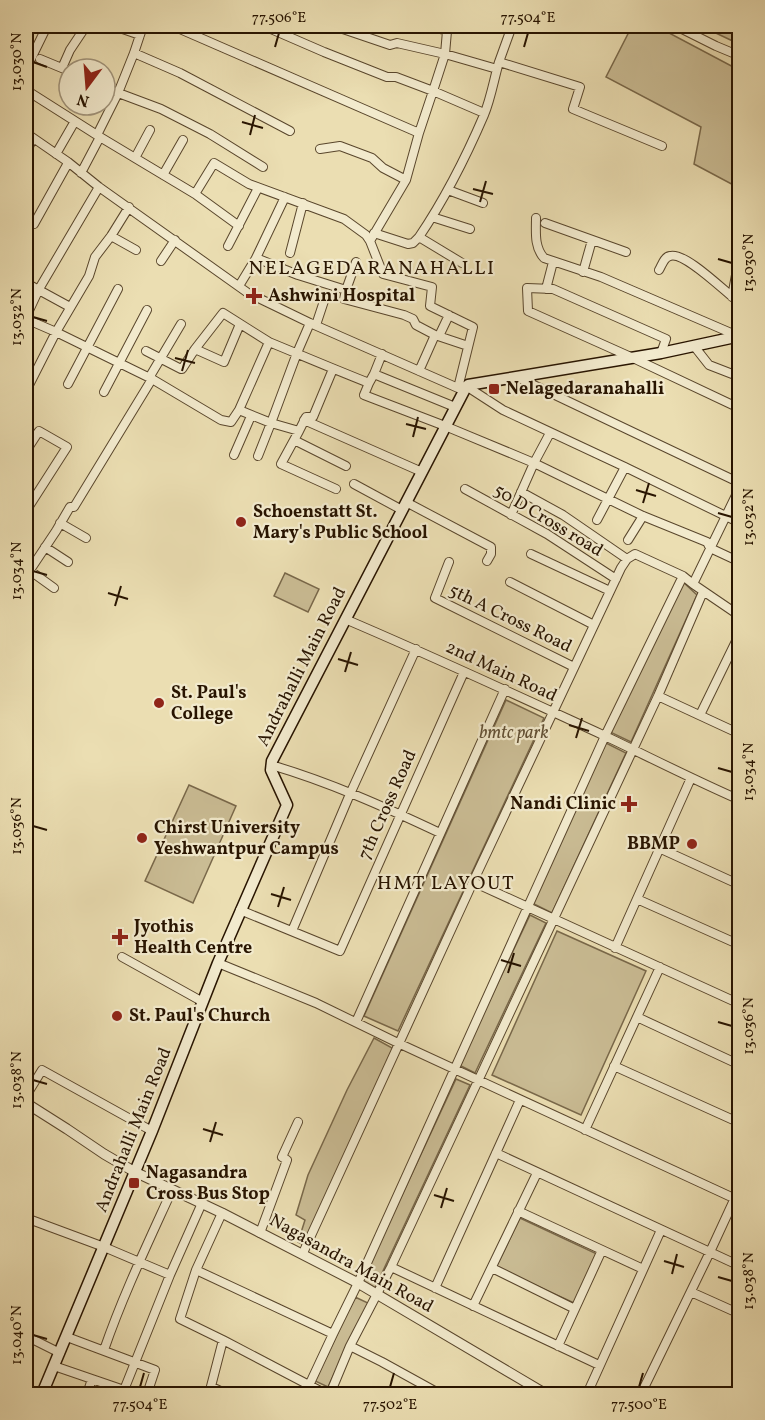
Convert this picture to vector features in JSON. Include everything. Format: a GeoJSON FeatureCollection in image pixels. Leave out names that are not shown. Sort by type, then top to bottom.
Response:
{"type":"FeatureCollection","features":[{"type":"Feature","properties":{"kind":"main road"},"geometry":{"type":"LineString","coordinates":[[462,387],[661,353],[739,336]]}},
{"type":"Feature","properties":{"kind":"main road","name":"Andrahalli Main Road"},"geometry":{"type":"LineString","coordinates":[[42,1395],[152,1131],[240,910],[287,805],[271,770],[271,765],[455,407],[462,387]]}},
{"type":"Feature","properties":{"kind":"street"},"geometry":{"type":"LineString","coordinates":[[26,69],[46,26]]}},
{"type":"Feature","properties":{"kind":"street"},"geometry":{"type":"LineString","coordinates":[[68,57],[70,50],[86,26]]}},
{"type":"Feature","properties":{"kind":"street"},"geometry":{"type":"LineString","coordinates":[[114,26],[140,35]]}},
{"type":"Feature","properties":{"kind":"street"},"geometry":{"type":"LineString","coordinates":[[81,173],[118,93],[143,26]]}},
{"type":"Feature","properties":{"kind":"street"},"geometry":{"type":"LineString","coordinates":[[173,26],[419,133]]}},
{"type":"Feature","properties":{"kind":"street"},"geometry":{"type":"LineString","coordinates":[[264,26],[387,77],[396,77],[484,113]]}},
{"type":"Feature","properties":{"kind":"street"},"geometry":{"type":"LineString","coordinates":[[334,26],[390,45],[398,42],[580,87],[573,110],[662,146]]}},
{"type":"Feature","properties":{"kind":"street"},"geometry":{"type":"LineString","coordinates":[[431,26],[447,28],[445,54],[406,180],[372,237],[383,274],[432,287],[430,306],[473,327],[462,387]]}},
{"type":"Feature","properties":{"kind":"street"},"geometry":{"type":"LineString","coordinates":[[195,194],[214,164],[258,188],[344,219],[366,235],[408,244],[413,243],[448,190],[484,113],[512,26]]}},
{"type":"Feature","properties":{"kind":"street"},"geometry":{"type":"LineString","coordinates":[[676,26],[740,56]]}},
{"type":"Feature","properties":{"kind":"street"},"geometry":{"type":"LineString","coordinates":[[134,53],[180,73],[290,131]]}},
{"type":"Feature","properties":{"kind":"street"},"geometry":{"type":"LineString","coordinates":[[40,59],[57,66]]}},
{"type":"Feature","properties":{"kind":"street"},"geometry":{"type":"LineString","coordinates":[[26,90],[195,194],[239,226]]}},
{"type":"Feature","properties":{"kind":"street"},"geometry":{"type":"LineString","coordinates":[[118,93],[160,109],[210,134],[263,167]]}},
{"type":"Feature","properties":{"kind":"street"},"geometry":{"type":"LineString","coordinates":[[56,154],[75,121]]}},
{"type":"Feature","properties":{"kind":"street"},"geometry":{"type":"LineString","coordinates":[[135,158],[150,130]]}},
{"type":"Feature","properties":{"kind":"street"},"geometry":{"type":"LineString","coordinates":[[26,153],[29,135],[248,293],[419,371],[462,387],[503,410],[740,524]]}},
{"type":"Feature","properties":{"kind":"street"},"geometry":{"type":"LineString","coordinates":[[163,174],[183,140]]}},
{"type":"Feature","properties":{"kind":"street"},"geometry":{"type":"LineString","coordinates":[[320,149],[340,146],[372,158],[383,168],[406,180]]}},
{"type":"Feature","properties":{"kind":"street"},"geometry":{"type":"LineString","coordinates":[[34,224],[68,163]]}},
{"type":"Feature","properties":{"kind":"street"},"geometry":{"type":"LineString","coordinates":[[99,187],[39,290],[26,318],[151,378],[221,420],[231,422],[239,410],[269,342]]}},
{"type":"Feature","properties":{"kind":"street"},"geometry":{"type":"LineString","coordinates":[[228,246],[258,188]]}},
{"type":"Feature","properties":{"kind":"street"},"geometry":{"type":"LineString","coordinates":[[448,190],[483,202]]}},
{"type":"Feature","properties":{"kind":"street"},"geometry":{"type":"LineString","coordinates":[[239,286],[256,258],[285,197]]}},
{"type":"Feature","properties":{"kind":"street"},"geometry":{"type":"LineString","coordinates":[[290,253],[303,203]]}},
{"type":"Feature","properties":{"kind":"street"},"geometry":{"type":"LineString","coordinates":[[26,391],[56,332],[89,276],[95,257],[129,207]]}},
{"type":"Feature","properties":{"kind":"street"},"geometry":{"type":"LineString","coordinates":[[432,217],[471,229]]}},
{"type":"Feature","properties":{"kind":"street"},"geometry":{"type":"LineString","coordinates":[[536,218],[536,246],[544,258],[650,298],[739,336]]}},
{"type":"Feature","properties":{"kind":"street"},"geometry":{"type":"LineString","coordinates":[[544,224],[626,252]]}},
{"type":"Feature","properties":{"kind":"street"},"geometry":{"type":"LineString","coordinates":[[111,236],[136,250]]}},
{"type":"Feature","properties":{"kind":"street"},"geometry":{"type":"LineString","coordinates":[[419,237],[462,263]]}},
{"type":"Feature","properties":{"kind":"street"},"geometry":{"type":"LineString","coordinates":[[161,261],[175,240]]}},
{"type":"Feature","properties":{"kind":"street"},"geometry":{"type":"LineString","coordinates":[[583,272],[592,240]]}},
{"type":"Feature","properties":{"kind":"street"},"geometry":{"type":"LineString","coordinates":[[659,270],[666,258],[676,255],[698,268],[740,303]]}},
{"type":"Feature","properties":{"kind":"street"},"geometry":{"type":"LineString","coordinates":[[256,258],[298,275],[346,290]]}},
{"type":"Feature","properties":{"kind":"street"},"geometry":{"type":"LineString","coordinates":[[357,262],[344,299],[404,315],[413,319],[416,325],[468,346]]}},
{"type":"Feature","properties":{"kind":"street"},"geometry":{"type":"LineString","coordinates":[[546,289],[553,262]]}},
{"type":"Feature","properties":{"kind":"street"},"geometry":{"type":"LineString","coordinates":[[732,297],[738,264]]}},
{"type":"Feature","properties":{"kind":"street"},"geometry":{"type":"LineString","coordinates":[[26,283],[70,307]]}},
{"type":"Feature","properties":{"kind":"street"},"geometry":{"type":"LineString","coordinates":[[661,353],[666,339],[553,289],[527,288],[528,311],[739,408]]}},
{"type":"Feature","properties":{"kind":"street"},"geometry":{"type":"LineString","coordinates":[[68,384],[118,289]]}},
{"type":"Feature","properties":{"kind":"street"},"geometry":{"type":"LineString","coordinates":[[258,456],[297,353],[325,298]]}},
{"type":"Feature","properties":{"kind":"street"},"geometry":{"type":"LineString","coordinates":[[104,392],[147,310]]}},
{"type":"Feature","properties":{"kind":"street"},"geometry":{"type":"LineString","coordinates":[[146,351],[182,369],[223,313],[269,342],[369,383]]}},
{"type":"Feature","properties":{"kind":"street"},"geometry":{"type":"LineString","coordinates":[[419,371],[449,315]]}},
{"type":"Feature","properties":{"kind":"street"},"geometry":{"type":"LineString","coordinates":[[54,588],[27,573],[70,507],[74,507],[181,324]]}},
{"type":"Feature","properties":{"kind":"street"},"geometry":{"type":"LineString","coordinates":[[195,349],[224,362],[240,324]]}},
{"type":"Feature","properties":{"kind":"street"},"geometry":{"type":"LineString","coordinates":[[694,346],[709,365],[740,376]]}},
{"type":"Feature","properties":{"kind":"street"},"geometry":{"type":"LineString","coordinates":[[382,354],[364,395],[534,463],[643,516],[707,542],[710,548],[740,562]]}},
{"type":"Feature","properties":{"kind":"street"},"geometry":{"type":"LineString","coordinates":[[333,369],[313,417],[306,417],[281,464],[336,489]]}},
{"type":"Feature","properties":{"kind":"street"},"geometry":{"type":"LineString","coordinates":[[374,374],[455,407]]}},
{"type":"Feature","properties":{"kind":"street"},"geometry":{"type":"LineString","coordinates":[[517,377],[740,485],[693,584]]}},
{"type":"Feature","properties":{"kind":"street"},"geometry":{"type":"LineString","coordinates":[[239,410],[271,423],[299,430]]}},
{"type":"Feature","properties":{"kind":"street"},"geometry":{"type":"LineString","coordinates":[[234,455],[251,416]]}},
{"type":"Feature","properties":{"kind":"street"},"geometry":{"type":"LineString","coordinates":[[304,420],[422,472]]}},
{"type":"Feature","properties":{"kind":"street"},"geometry":{"type":"LineString","coordinates":[[26,430],[35,436]]}},
{"type":"Feature","properties":{"kind":"street"},"geometry":{"type":"LineString","coordinates":[[26,451],[39,431],[67,447],[26,512]]}},
{"type":"Feature","properties":{"kind":"street"},"geometry":{"type":"LineString","coordinates":[[510,514],[550,433]]}},
{"type":"Feature","properties":{"kind":"street"},"geometry":{"type":"LineString","coordinates":[[294,440],[346,466]]}},
{"type":"Feature","properties":{"kind":"street"},"geometry":{"type":"LineString","coordinates":[[597,520],[625,467]]}},
{"type":"Feature","properties":{"kind":"street"},"geometry":{"type":"LineString","coordinates":[[354,484],[491,547],[491,554],[487,561]]}},
{"type":"Feature","properties":{"kind":"street","name":"50 D Cross road"},"geometry":{"type":"LineString","coordinates":[[465,489],[547,534],[616,579]]}},
{"type":"Feature","properties":{"kind":"street"},"geometry":{"type":"LineString","coordinates":[[521,492],[563,515],[627,559]]}},
{"type":"Feature","properties":{"kind":"street"},"geometry":{"type":"LineString","coordinates":[[628,540],[643,516]]}},
{"type":"Feature","properties":{"kind":"street"},"geometry":{"type":"LineString","coordinates":[[60,523],[86,538]]}},
{"type":"Feature","properties":{"kind":"street"},"geometry":{"type":"LineString","coordinates":[[45,547],[68,562]]}},
{"type":"Feature","properties":{"kind":"street"},"geometry":{"type":"LineString","coordinates":[[531,554],[610,591]]}},
{"type":"Feature","properties":{"kind":"street"},"geometry":{"type":"LineString","coordinates":[[303,1253],[552,712],[627,559],[635,554],[682,576],[740,616]]}},
{"type":"Feature","properties":{"kind":"street","name":"5th A Cross Road"},"geometry":{"type":"LineString","coordinates":[[449,562],[435,598],[574,667]]}},
{"type":"Feature","properties":{"kind":"street"},"geometry":{"type":"LineString","coordinates":[[305,1395],[358,1283],[605,736],[682,576]]}},
{"type":"Feature","properties":{"kind":"street"},"geometry":{"type":"LineString","coordinates":[[510,582],[594,625]]}},
{"type":"Feature","properties":{"kind":"street"},"geometry":{"type":"LineString","coordinates":[[222,1213],[196,1270],[180,1319],[328,1395],[350,1346],[391,1267],[554,919],[658,696],[703,592]]}},
{"type":"Feature","properties":{"kind":"street","name":"2nd Main Road"},"geometry":{"type":"LineString","coordinates":[[345,619],[505,689],[740,800]]}},
{"type":"Feature","properties":{"kind":"street"},"geometry":{"type":"LineString","coordinates":[[700,715],[740,633]]}},
{"type":"Feature","properties":{"kind":"street"},"geometry":{"type":"LineString","coordinates":[[240,910],[292,931],[350,794],[416,649]]}},
{"type":"Feature","properties":{"kind":"street","name":"7th Cross Road"},"geometry":{"type":"LineString","coordinates":[[292,931],[339,951],[464,672]]}},
{"type":"Feature","properties":{"kind":"street"},"geometry":{"type":"LineString","coordinates":[[357,1022],[505,689]]}},
{"type":"Feature","properties":{"kind":"street"},"geometry":{"type":"LineString","coordinates":[[658,696],[738,730]]}},
{"type":"Feature","properties":{"kind":"street"},"geometry":{"type":"LineString","coordinates":[[271,765],[350,794],[440,833]]}},
{"type":"Feature","properties":{"kind":"street"},"geometry":{"type":"LineString","coordinates":[[615,948],[690,778]]}},
{"type":"Feature","properties":{"kind":"street"},"geometry":{"type":"LineString","coordinates":[[659,848],[740,885]]}},
{"type":"Feature","properties":{"kind":"street"},"geometry":{"type":"LineString","coordinates":[[473,882],[740,1004]]}},
{"type":"Feature","properties":{"kind":"street"},"geometry":{"type":"LineString","coordinates":[[637,899],[740,945]]}},
{"type":"Feature","properties":{"kind":"street"},"geometry":{"type":"LineString","coordinates":[[122,957],[203,1002]]}},
{"type":"Feature","properties":{"kind":"street"},"geometry":{"type":"LineString","coordinates":[[218,963],[316,1003],[737,1200]]}},
{"type":"Feature","properties":{"kind":"street"},"geometry":{"type":"LineString","coordinates":[[585,1130],[660,967]]}},
{"type":"Feature","properties":{"kind":"street"},"geometry":{"type":"LineString","coordinates":[[637,1017],[740,1065]]}},
{"type":"Feature","properties":{"kind":"street"},"geometry":{"type":"LineString","coordinates":[[614,1066],[740,1123]]}},
{"type":"Feature","properties":{"kind":"street"},"geometry":{"type":"LineString","coordinates":[[26,1096],[42,1070],[152,1131]]}},
{"type":"Feature","properties":{"kind":"street"},"geometry":{"type":"LineString","coordinates":[[435,1288],[520,1100]]}},
{"type":"Feature","properties":{"kind":"street","name":"Nagasandra Main Road"},"geometry":{"type":"LineString","coordinates":[[26,1103],[135,1172],[303,1253],[358,1283],[546,1395]]}},
{"type":"Feature","properties":{"kind":"street"},"geometry":{"type":"LineString","coordinates":[[260,1233],[287,1160],[282,1157],[298,1122]]}},
{"type":"Feature","properties":{"kind":"street"},"geometry":{"type":"LineString","coordinates":[[496,1153],[740,1266]]}},
{"type":"Feature","properties":{"kind":"street"},"geometry":{"type":"LineString","coordinates":[[473,1306],[537,1173]]}},
{"type":"Feature","properties":{"kind":"street"},"geometry":{"type":"LineString","coordinates":[[641,1395],[737,1200],[740,1187]]}},
{"type":"Feature","properties":{"kind":"street"},"geometry":{"type":"LineString","coordinates":[[104,1350],[139,1262],[172,1190]]}},
{"type":"Feature","properties":{"kind":"street"},"geometry":{"type":"LineString","coordinates":[[54,1366],[123,1392],[134,1361],[202,1203]]}},
{"type":"Feature","properties":{"kind":"street"},"geometry":{"type":"LineString","coordinates":[[518,1211],[643,1269]]}},
{"type":"Feature","properties":{"kind":"street"},"geometry":{"type":"LineString","coordinates":[[26,1218],[170,1275]]}},
{"type":"Feature","properties":{"kind":"street"},"geometry":{"type":"LineString","coordinates":[[587,1395],[661,1230]]}},
{"type":"Feature","properties":{"kind":"street"},"geometry":{"type":"LineString","coordinates":[[558,1346],[602,1250]]}},
{"type":"Feature","properties":{"kind":"street"},"geometry":{"type":"LineString","coordinates":[[391,1267],[599,1365]]}},
{"type":"Feature","properties":{"kind":"street"},"geometry":{"type":"LineString","coordinates":[[492,1268],[574,1309]]}},
{"type":"Feature","properties":{"kind":"street"},"geometry":{"type":"LineString","coordinates":[[196,1270],[333,1334]]}},
{"type":"Feature","properties":{"kind":"street"},"geometry":{"type":"LineString","coordinates":[[690,1292],[740,1314]]}},
{"type":"Feature","properties":{"kind":"street"},"geometry":{"type":"LineString","coordinates":[[26,1336],[60,1353]]}},
{"type":"Feature","properties":{"kind":"street"},"geometry":{"type":"LineString","coordinates":[[67,1337],[155,1370],[147,1395]]}},
{"type":"Feature","properties":{"kind":"street"},"geometry":{"type":"LineString","coordinates":[[223,1340],[210,1391],[227,1395]]}},
{"type":"Feature","properties":{"kind":"street"},"geometry":{"type":"LineString","coordinates":[[350,1346],[440,1395]]}},
{"type":"Feature","properties":{"kind":"street"},"geometry":{"type":"LineString","coordinates":[[87,1395],[92,1379]]}},
{"type":"Feature","properties":{"kind":"green space"},"geometry":{"type":"Polygon","coordinates":[[[632,26],[656,26],[739,70],[739,188],[694,164],[701,127],[606,77],[632,26]]]}},
{"type":"Feature","properties":{"kind":"green space"},"geometry":{"type":"Polygon","coordinates":[[[701,26],[739,26],[739,44],[701,26]]]}},
{"type":"Feature","properties":{"kind":"green space"},"geometry":{"type":"Polygon","coordinates":[[[285,573],[319,589],[308,612],[274,596],[285,573]]]}},
{"type":"Feature","properties":{"kind":"green space"},"geometry":{"type":"Polygon","coordinates":[[[683,582],[697,595],[631,742],[610,732],[683,582]]]}},
{"type":"Feature","properties":{"kind":"green space","name":"bmtc park"},"geometry":{"type":"Polygon","coordinates":[[[506,700],[544,718],[398,1031],[364,1016],[506,700]]]}},
{"type":"Feature","properties":{"kind":"green space"},"geometry":{"type":"Polygon","coordinates":[[[606,743],[626,753],[552,913],[532,903],[606,743]]]}},
{"type":"Feature","properties":{"kind":"green space"},"geometry":{"type":"Polygon","coordinates":[[[189,785],[236,806],[193,903],[145,881],[189,785]]]}},
{"type":"Feature","properties":{"kind":"green space"},"geometry":{"type":"Polygon","coordinates":[[[530,915],[546,923],[475,1073],[459,1065],[530,915]]]}},
{"type":"Feature","properties":{"kind":"green space"},"geometry":{"type":"Polygon","coordinates":[[[557,931],[646,971],[581,1115],[492,1075],[557,931]]]}},
{"type":"Feature","properties":{"kind":"green space"},"geometry":{"type":"Polygon","coordinates":[[[374,1038],[394,1049],[304,1245],[298,1242],[305,1220],[296,1215],[308,1175],[374,1038]]]}},
{"type":"Feature","properties":{"kind":"green space"},"geometry":{"type":"Polygon","coordinates":[[[456,1079],[470,1085],[375,1288],[362,1281],[456,1079]]]}},
{"type":"Feature","properties":{"kind":"green space"},"geometry":{"type":"Polygon","coordinates":[[[520,1218],[597,1254],[574,1303],[496,1267],[520,1218]]]}},
{"type":"Feature","properties":{"kind":"green space"},"geometry":{"type":"Polygon","coordinates":[[[355,1297],[368,1303],[328,1387],[315,1381],[355,1297]]]}},
{"type":"Feature","properties":{"kind":"place","name":"Ashwini Hospital"},"geometry":{"type":"Point","coordinates":[254,296]}},
{"type":"Feature","properties":{"kind":"place","name":"Nelagedaranahalli"},"geometry":{"type":"Point","coordinates":[494,389]}},
{"type":"Feature","properties":{"kind":"place","name":"Schoenstatt St. Mary's Public School"},"geometry":{"type":"Point","coordinates":[241,522]}},
{"type":"Feature","properties":{"kind":"place","name":"St. Paul's College"},"geometry":{"type":"Point","coordinates":[159,703]}},
{"type":"Feature","properties":{"kind":"place","name":"Nandi Clinic"},"geometry":{"type":"Point","coordinates":[629,804]}},
{"type":"Feature","properties":{"kind":"place","name":"Chirst University Yeshwantpur Campus"},"geometry":{"type":"Point","coordinates":[142,838]}},
{"type":"Feature","properties":{"kind":"place","name":"BBMP"},"geometry":{"type":"Point","coordinates":[692,844]}},
{"type":"Feature","properties":{"kind":"place","name":"Jyothis Health Centre"},"geometry":{"type":"Point","coordinates":[120,937]}},
{"type":"Feature","properties":{"kind":"place","name":"St. Paul's Church"},"geometry":{"type":"Point","coordinates":[117,1016]}},
{"type":"Feature","properties":{"kind":"place","name":"Nagasandra Cross Bus Stop"},"geometry":{"type":"Point","coordinates":[134,1183]}},
{"type":"Feature","properties":{"kind":"district","name":"NELAGEDARANAHALLI"},"geometry":{"type":"Point","coordinates":[372,269]}},
{"type":"Feature","properties":{"kind":"district","name":"HMT LAYOUT"},"geometry":{"type":"Point","coordinates":[446,884]}}]}
